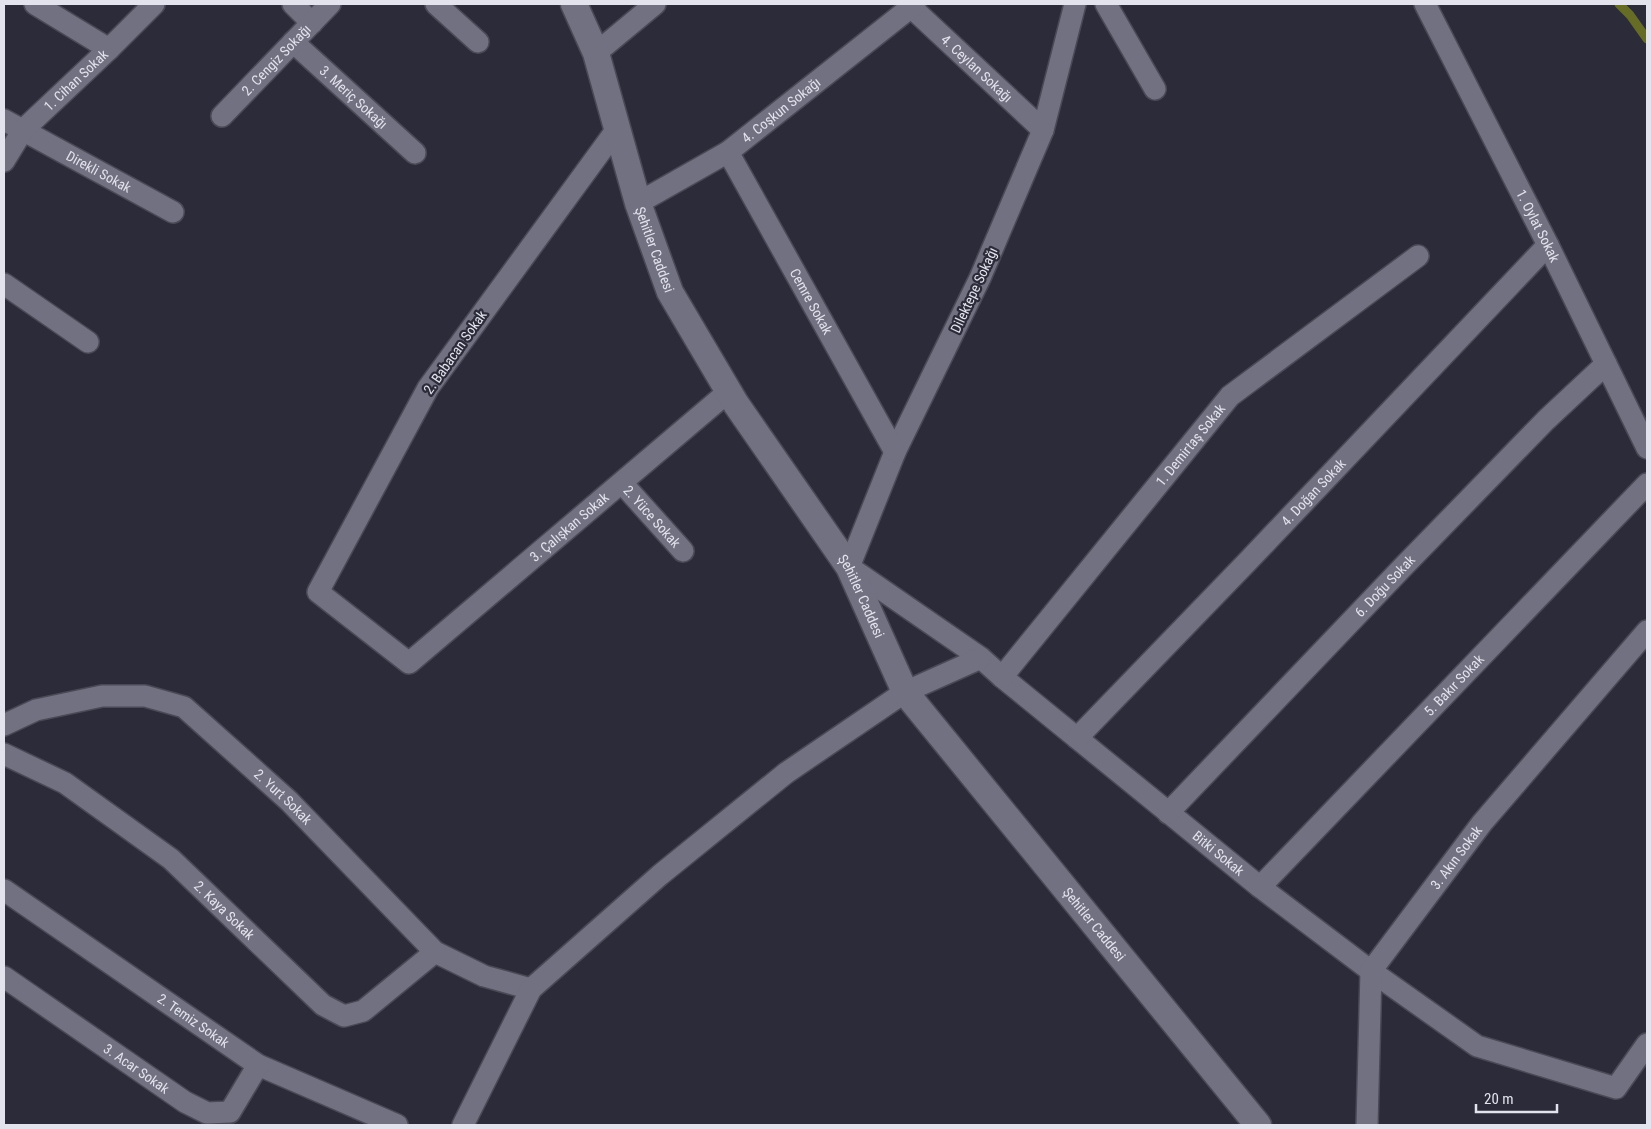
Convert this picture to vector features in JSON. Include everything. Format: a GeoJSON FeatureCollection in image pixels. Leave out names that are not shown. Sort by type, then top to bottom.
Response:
{"type":"FeatureCollection","features":[{"type":"Feature","properties":{"kind":"street"},"geometry":{"type":"LineString","coordinates":[[35,4],[109,49]]}},
{"type":"Feature","properties":{"kind":"street","name":"1. Cihan Sokak"},"geometry":{"type":"LineString","coordinates":[[4,161],[23,130],[154,4]]}},
{"type":"Feature","properties":{"kind":"street"},"geometry":{"type":"LineString","coordinates":[[293,4],[312,22]]}},
{"type":"Feature","properties":{"kind":"street","name":"2. Cengiz Sokağı"},"geometry":{"type":"LineString","coordinates":[[222,116],[330,4]]}},
{"type":"Feature","properties":{"kind":"street"},"geometry":{"type":"LineString","coordinates":[[436,4],[478,42]]}},
{"type":"Feature","properties":{"kind":"street","name":"Şehitler Caddesi"},"geometry":{"type":"LineString","coordinates":[[574,4],[596,53],[638,203],[670,292],[728,392],[849,567],[905,692],[1258,1125]]}},
{"type":"Feature","properties":{"kind":"street"},"geometry":{"type":"LineString","coordinates":[[596,53],[655,4]]}},
{"type":"Feature","properties":{"kind":"street","name":"Dilektepe Sokağı"},"geometry":{"type":"LineString","coordinates":[[849,567],[895,452],[980,278],[1043,130],[1075,4]]}},
{"type":"Feature","properties":{"kind":"street"},"geometry":{"type":"LineString","coordinates":[[1106,4],[1155,89]]}},
{"type":"Feature","properties":{"kind":"street","name":"1. Oylat Sokak"},"geometry":{"type":"LineString","coordinates":[[1425,4],[1548,245],[1647,448]]}},
{"type":"Feature","properties":{"kind":"street","name":"4. Ceylan Sokağı"},"geometry":{"type":"LineString","coordinates":[[913,5],[1043,130]]}},
{"type":"Feature","properties":{"kind":"street","name":"4. Coşkun Sokağı"},"geometry":{"type":"LineString","coordinates":[[638,203],[728,152],[913,5]]}},
{"type":"Feature","properties":{"kind":"street","name":"3. Meriç Sokağı"},"geometry":{"type":"LineString","coordinates":[[292,42],[414,153]]}},
{"type":"Feature","properties":{"kind":"street","name":"Direkli Sokak"},"geometry":{"type":"LineString","coordinates":[[4,120],[173,212]]}},
{"type":"Feature","properties":{"kind":"street","name":"2. Babacan Sokak"},"geometry":{"type":"LineString","coordinates":[[409,663],[318,592],[428,388],[617,129]]}},
{"type":"Feature","properties":{"kind":"street","name":"Cemre Sokak"},"geometry":{"type":"LineString","coordinates":[[728,152],[895,452]]}},
{"type":"Feature","properties":{"kind":"street","name":"4. Doğan Sokak"},"geometry":{"type":"LineString","coordinates":[[1078,738],[1548,245]]}},
{"type":"Feature","properties":{"kind":"street","name":"1. Demirtaş Sokak"},"geometry":{"type":"LineString","coordinates":[[1002,676],[1230,396],[1418,256]]}},
{"type":"Feature","properties":{"kind":"street"},"geometry":{"type":"LineString","coordinates":[[4,284],[88,342]]}},
{"type":"Feature","properties":{"kind":"street","name":"6. Doğu Sokak"},"geometry":{"type":"LineString","coordinates":[[1168,812],[1546,420],[1606,364]]}},
{"type":"Feature","properties":{"kind":"street","name":"3. Çalışkan Sokak"},"geometry":{"type":"LineString","coordinates":[[409,663],[728,392]]}},
{"type":"Feature","properties":{"kind":"street","name":"2. Yüce Sokak"},"geometry":{"type":"LineString","coordinates":[[622,482],[683,552]]}},
{"type":"Feature","properties":{"kind":"street","name":"5. Bakır Sokak"},"geometry":{"type":"LineString","coordinates":[[1260,887],[1647,484]]}},
{"type":"Feature","properties":{"kind":"street","name":"Bitki Sokak"},"geometry":{"type":"LineString","coordinates":[[849,567],[981,658],[1260,887],[1371,971],[1477,1046],[1616,1088],[1647,1044]]}},
{"type":"Feature","properties":{"kind":"street","name":"3. Akın Sokak"},"geometry":{"type":"LineString","coordinates":[[1371,971],[1482,823],[1647,631]]}},
{"type":"Feature","properties":{"kind":"street"},"geometry":{"type":"LineString","coordinates":[[463,1125],[531,989],[660,875],[786,773],[905,692],[981,658]]}},
{"type":"Feature","properties":{"kind":"street","name":"2. Yurt Sokak"},"geometry":{"type":"LineString","coordinates":[[4,725],[36,710],[102,696],[145,696],[184,707],[289,801],[435,952],[484,976],[531,989]]}},
{"type":"Feature","properties":{"kind":"street","name":"2. Kaya Sokak"},"geometry":{"type":"LineString","coordinates":[[4,754],[65,783],[171,859],[324,1005],[344,1016],[363,1011],[435,952]]}},
{"type":"Feature","properties":{"kind":"street","name":"2. Temiz Sokak"},"geometry":{"type":"LineString","coordinates":[[4,890],[258,1065],[397,1125]]}},
{"type":"Feature","properties":{"kind":"street"},"geometry":{"type":"LineString","coordinates":[[1367,1125],[1371,971]]}},
{"type":"Feature","properties":{"kind":"street","name":"3. Acar Sokak"},"geometry":{"type":"LineString","coordinates":[[4,977],[185,1102],[207,1112],[230,1112],[258,1065]]}},
{"type":"Feature","properties":{"kind":"waterway"},"geometry":{"type":"LineString","coordinates":[[1619,4],[1630,15],[1647,39]]}}]}
